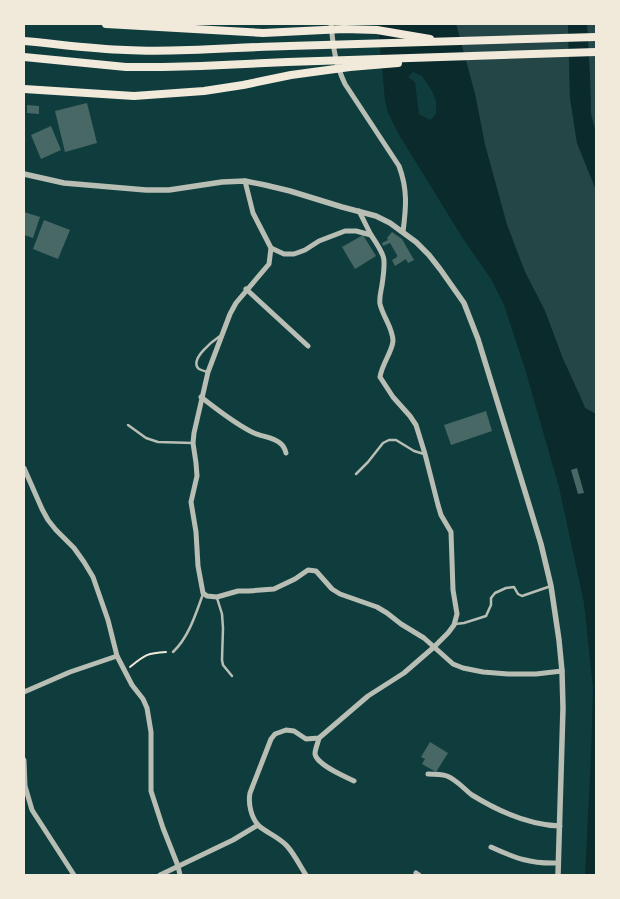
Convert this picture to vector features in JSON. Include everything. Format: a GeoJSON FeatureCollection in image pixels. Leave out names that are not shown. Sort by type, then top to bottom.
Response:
{"type":"FeatureCollection","features":[{"type":"Feature","properties":{"kind":"highway"},"geometry":{"type":"LineString","coordinates":[[106,24],[254,33],[344,29],[377,30],[448,42]]}},
{"type":"Feature","properties":{"kind":"highway"},"geometry":{"type":"LineString","coordinates":[[24,41],[90,48],[201,51],[286,46],[596,37]]}},
{"type":"Feature","properties":{"kind":"highway"},"geometry":{"type":"LineString","coordinates":[[24,56],[126,67],[596,52]]}},
{"type":"Feature","properties":{"kind":"highway"},"geometry":{"type":"LineString","coordinates":[[24,89],[134,96],[204,91],[291,75],[350,67],[480,56]]}},
{"type":"Feature","properties":{"kind":"street"},"geometry":{"type":"LineString","coordinates":[[331,24],[333,48],[338,71],[399,166],[404,180],[403,232]]}},
{"type":"Feature","properties":{"kind":"street"},"geometry":{"type":"LineString","coordinates":[[24,174],[64,183],[146,190],[169,190],[222,182],[245,181],[290,191],[376,216],[403,232],[429,255],[440,269],[464,303],[478,339],[527,498],[550,586],[562,671],[562,761],[558,875]]}},
{"type":"Feature","properties":{"kind":"street"},"geometry":{"type":"LineString","coordinates":[[245,181],[253,213],[271,248],[269,264],[236,303],[208,372],[201,397],[192,443],[197,476],[191,502],[203,593],[208,596],[217,597],[238,591],[274,589],[295,580],[308,570],[312,570],[316,571],[332,589],[340,594],[377,607],[424,638],[453,664],[463,668],[508,674],[562,671]]}},
{"type":"Feature","properties":{"kind":"street"},"geometry":{"type":"LineString","coordinates":[[354,781],[317,759],[315,755],[319,738],[368,696],[404,673],[448,633],[454,624],[457,614],[453,590],[451,532],[438,505],[416,425],[393,397],[380,377],[381,368],[393,341],[380,304],[385,265],[381,250],[360,211]]}},
{"type":"Feature","properties":{"kind":"street"},"geometry":{"type":"LineString","coordinates":[[271,248],[284,254],[294,254],[306,250],[319,241],[345,231],[371,234]]}},
{"type":"Feature","properties":{"kind":"street"},"geometry":{"type":"LineString","coordinates":[[246,289],[308,346]]}},
{"type":"Feature","properties":{"kind":"street"},"geometry":{"type":"LineString","coordinates":[[201,397],[257,435],[280,442],[284,446],[286,453]]}},
{"type":"Feature","properties":{"kind":"street"},"geometry":{"type":"LineString","coordinates":[[24,468],[48,520],[74,548],[93,577],[108,620],[116,656],[147,708],[151,732],[151,791],[180,875]]}},
{"type":"Feature","properties":{"kind":"street"},"geometry":{"type":"LineString","coordinates":[[24,692],[70,672],[116,656]]}},
{"type":"Feature","properties":{"kind":"street"},"geometry":{"type":"LineString","coordinates":[[306,875],[287,846],[258,825],[250,808],[249,800],[271,739],[275,734],[286,730],[294,731],[306,739],[319,738]]}},
{"type":"Feature","properties":{"kind":"street"},"geometry":{"type":"LineString","coordinates":[[24,760],[24,786],[32,810],[74,875]]}},
{"type":"Feature","properties":{"kind":"street"},"geometry":{"type":"LineString","coordinates":[[428,774],[445,776],[452,779],[470,794],[526,821],[545,826],[560,826]]}},
{"type":"Feature","properties":{"kind":"street"},"geometry":{"type":"LineString","coordinates":[[160,875],[233,840],[258,825]]}},
{"type":"Feature","properties":{"kind":"street"},"geometry":{"type":"LineString","coordinates":[[491,847],[510,856],[527,861],[543,864],[558,863]]}},
{"type":"Feature","properties":{"kind":"lane"},"geometry":{"type":"LineString","coordinates":[[208,372],[199,369],[196,364],[198,358],[210,342],[222,335]]}},
{"type":"Feature","properties":{"kind":"lane"},"geometry":{"type":"LineString","coordinates":[[128,425],[146,438],[158,442],[192,443]]}},
{"type":"Feature","properties":{"kind":"lane"},"geometry":{"type":"LineString","coordinates":[[356,474],[383,443],[389,440],[396,440],[414,451],[425,454]]}},
{"type":"Feature","properties":{"kind":"lane"},"geometry":{"type":"LineString","coordinates":[[454,624],[486,616],[492,595],[506,588],[514,587],[518,594],[522,596],[550,586]]}},
{"type":"Feature","properties":{"kind":"lane"},"geometry":{"type":"LineString","coordinates":[[174,652],[186,636],[203,593]]}},
{"type":"Feature","properties":{"kind":"lane"},"geometry":{"type":"LineString","coordinates":[[217,597],[222,614],[222,660],[223,665],[232,676]]}},
{"type":"Feature","properties":{"kind":"path"},"geometry":{"type":"LineString","coordinates":[[124,671],[145,655],[174,652]]}},
{"type":"Feature","properties":{"kind":"shaded area"},"geometry":{"type":"Polygon","coordinates":[[[378,24],[456,24],[475,94],[485,145],[507,225],[525,272],[545,311],[563,359],[585,408],[596,413],[596,875],[585,875],[593,688],[584,603],[559,487],[525,369],[504,305],[491,279],[462,237],[398,133],[388,113],[385,101],[378,24]],[[413,72],[408,77],[415,82],[419,114],[430,120],[436,114],[436,101],[422,76],[413,72]]]}},
{"type":"Feature","properties":{"kind":"shaded area"},"geometry":{"type":"Polygon","coordinates":[[[456,24],[568,24],[570,98],[577,143],[596,190],[596,413],[585,408],[563,359],[545,311],[525,272],[507,225],[485,145],[475,94],[456,24]]]}},
{"type":"Feature","properties":{"kind":"shaded area"},"geometry":{"type":"Polygon","coordinates":[[[568,24],[587,24],[591,114],[596,134],[596,190],[577,143],[570,98],[568,24]]]}},
{"type":"Feature","properties":{"kind":"shaded area"},"geometry":{"type":"Polygon","coordinates":[[[587,24],[596,24],[596,134],[591,114],[587,24]]]}},
{"type":"Feature","properties":{"kind":"building"},"geometry":{"type":"Polygon","coordinates":[[[87,103],[97,143],[65,152],[55,111],[87,103]]]}},
{"type":"Feature","properties":{"kind":"building"},"geometry":{"type":"Polygon","coordinates":[[[27,105],[39,106],[39,114],[27,113],[27,105]]]}},
{"type":"Feature","properties":{"kind":"building"},"geometry":{"type":"Polygon","coordinates":[[[51,126],[61,150],[41,159],[31,135],[51,126]]]}},
{"type":"Feature","properties":{"kind":"building"},"geometry":{"type":"Polygon","coordinates":[[[24,212],[40,217],[33,238],[24,235],[24,212]]]}},
{"type":"Feature","properties":{"kind":"building"},"geometry":{"type":"Polygon","coordinates":[[[44,220],[70,230],[58,259],[33,249],[44,220]]]}},
{"type":"Feature","properties":{"kind":"building"},"geometry":{"type":"Polygon","coordinates":[[[392,232],[402,239],[414,260],[408,263],[406,259],[395,266],[392,260],[397,255],[390,243],[383,246],[382,243],[388,240],[387,238],[392,232]]]}},
{"type":"Feature","properties":{"kind":"building"},"geometry":{"type":"Polygon","coordinates":[[[363,235],[376,256],[355,269],[342,247],[363,235]]]}},
{"type":"Feature","properties":{"kind":"building"},"geometry":{"type":"Polygon","coordinates":[[[486,411],[492,431],[451,445],[444,425],[486,411]]]}},
{"type":"Feature","properties":{"kind":"building"},"geometry":{"type":"Polygon","coordinates":[[[577,468],[584,493],[578,494],[571,470],[577,468]]]}},
{"type":"Feature","properties":{"kind":"building"},"geometry":{"type":"Polygon","coordinates":[[[430,742],[448,753],[436,772],[422,764],[425,759],[421,757],[430,742]]]}}]}
